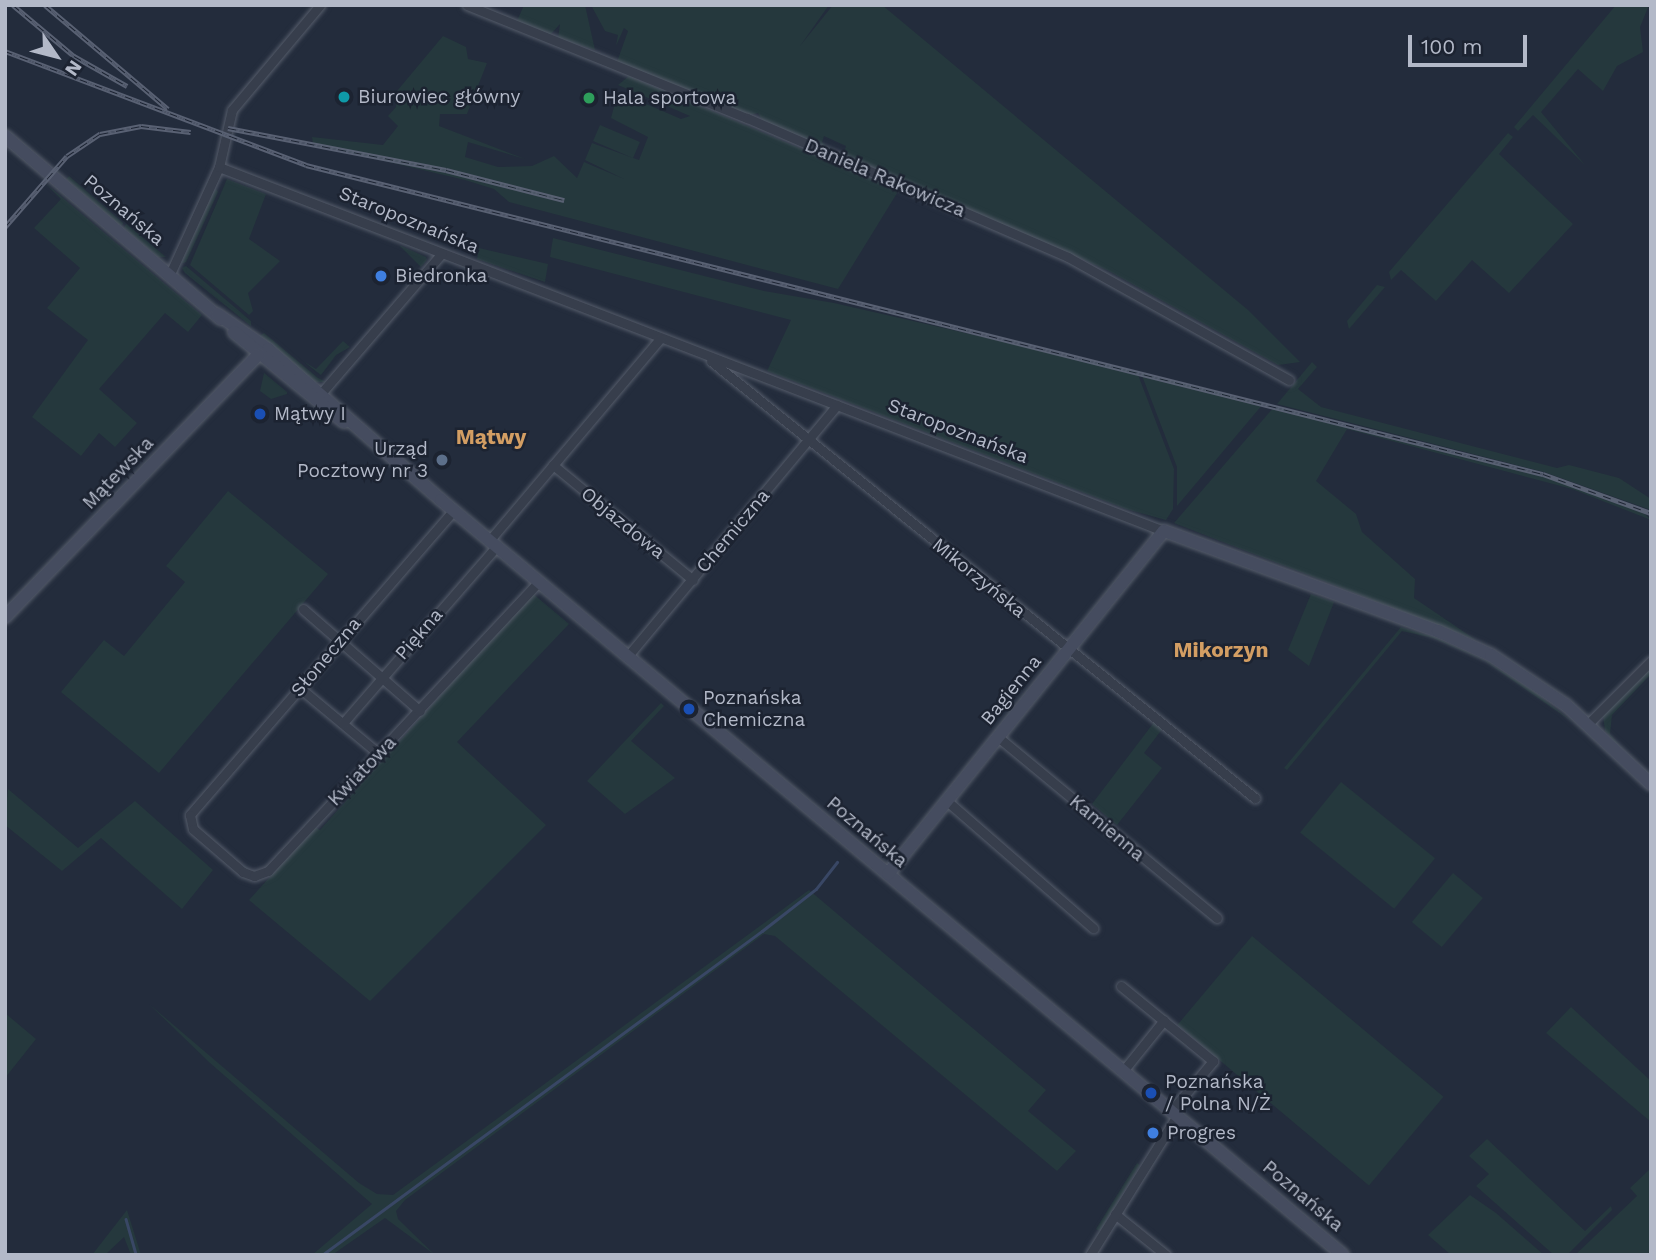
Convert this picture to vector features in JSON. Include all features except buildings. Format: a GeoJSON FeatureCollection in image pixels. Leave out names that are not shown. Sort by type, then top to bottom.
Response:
{"type":"FeatureCollection","features":[{"type":"Feature","properties":{"kind":"main road","name":"Poznańska"},"geometry":{"type":"LineString","coordinates":[[5,136],[217,314],[258,355],[318,397],[368,438],[1343,1255]]}},
{"type":"Feature","properties":{"kind":"main road","name":"Poznańska"},"geometry":{"type":"LineString","coordinates":[[217,314],[280,359],[318,397]]}},
{"type":"Feature","properties":{"kind":"main road"},"geometry":{"type":"LineString","coordinates":[[252,337],[258,355],[280,359]]}},
{"type":"Feature","properties":{"kind":"main road","name":"Mątewska"},"geometry":{"type":"LineString","coordinates":[[5,617],[258,355]]}},
{"type":"Feature","properties":{"kind":"main road","name":"Bagienna"},"geometry":{"type":"LineString","coordinates":[[888,874],[1164,531]]}},
{"type":"Feature","properties":{"kind":"main road","name":"Staropoznańska"},"geometry":{"type":"LineString","coordinates":[[1164,531],[1466,643],[1527,676],[1588,723],[1651,784]]}},
{"type":"Feature","properties":{"kind":"street"},"geometry":{"type":"LineString","coordinates":[[170,274],[219,167],[235,106],[320,5]]}},
{"type":"Feature","properties":{"kind":"street","name":"Daniela Rakowicza"},"geometry":{"type":"LineString","coordinates":[[467,5],[747,118],[1068,257],[1289,380]]}},
{"type":"Feature","properties":{"kind":"street","name":"Staropoznańska"},"geometry":{"type":"LineString","coordinates":[[219,167],[1164,531]]}},
{"type":"Feature","properties":{"kind":"street"},"geometry":{"type":"LineString","coordinates":[[318,397],[442,253]]}},
{"type":"Feature","properties":{"kind":"street"},"geometry":{"type":"LineString","coordinates":[[493,544],[553,465],[660,339]]}},
{"type":"Feature","properties":{"kind":"street","name":"Mikorzyńska"},"geometry":{"type":"LineString","coordinates":[[705,356],[1255,798]]}},
{"type":"Feature","properties":{"kind":"street"},"geometry":{"type":"LineString","coordinates":[[733,379],[739,368]]}},
{"type":"Feature","properties":{"kind":"street","name":"Chemiczna"},"geometry":{"type":"LineString","coordinates":[[627,657],[838,405]]}},
{"type":"Feature","properties":{"kind":"street","name":"Objazdowa"},"geometry":{"type":"LineString","coordinates":[[553,465],[693,580]]}},
{"type":"Feature","properties":{"kind":"street","name":"Słoneczna"},"geometry":{"type":"LineString","coordinates":[[200,804],[453,511]]}},
{"type":"Feature","properties":{"kind":"street","name":"Piękna"},"geometry":{"type":"LineString","coordinates":[[342,723],[493,544]]}},
{"type":"Feature","properties":{"kind":"street","name":"Kwiatowa"},"geometry":{"type":"LineString","coordinates":[[200,804],[190,815],[193,829],[243,872],[254,876],[268,871],[281,852],[420,711],[538,582]]}},
{"type":"Feature","properties":{"kind":"street"},"geometry":{"type":"LineString","coordinates":[[303,608],[420,711]]}},
{"type":"Feature","properties":{"kind":"street"},"geometry":{"type":"LineString","coordinates":[[1588,723],[1651,661]]}},
{"type":"Feature","properties":{"kind":"street"},"geometry":{"type":"LineString","coordinates":[[301,689],[379,754]]}},
{"type":"Feature","properties":{"kind":"street","name":"Kamienna"},"geometry":{"type":"LineString","coordinates":[[998,737],[1217,918]]}},
{"type":"Feature","properties":{"kind":"street"},"geometry":{"type":"LineString","coordinates":[[947,801],[1093,928]]}},
{"type":"Feature","properties":{"kind":"street"},"geometry":{"type":"LineString","coordinates":[[1090,1255],[1174,1113],[1213,1061],[1121,986]]}},
{"type":"Feature","properties":{"kind":"street"},"geometry":{"type":"LineString","coordinates":[[1123,1071],[1164,1020]]}},
{"type":"Feature","properties":{"kind":"street"},"geometry":{"type":"LineString","coordinates":[[1115,1214],[1166,1255]]}},
{"type":"Feature","properties":{"kind":"green space"},"geometry":{"type":"Polygon","coordinates":[[[524,5],[585,5],[595,50],[558,38],[560,24],[550,35],[517,21],[524,5]]]}},
{"type":"Feature","properties":{"kind":"green space"},"geometry":{"type":"Polygon","coordinates":[[[591,5],[829,5],[800,46],[833,5],[882,5],[1248,310],[1300,362],[1278,365],[1109,271],[843,155],[846,146],[824,136],[822,142],[831,150],[762,120],[758,113],[750,115],[617,62],[628,31],[624,28],[616,46],[618,35],[605,31],[591,5]]]}},
{"type":"Feature","properties":{"kind":"green space"},"geometry":{"type":"Polygon","coordinates":[[[1616,5],[1649,5],[1640,27],[1643,52],[1617,66],[1603,91],[1578,69],[1541,112],[1585,165],[1533,115],[1518,131],[1514,127],[1616,5]]]}},
{"type":"Feature","properties":{"kind":"green space"},"geometry":{"type":"Polygon","coordinates":[[[443,36],[466,47],[468,59],[487,63],[467,114],[440,114],[439,126],[525,159],[468,142],[465,157],[498,167],[532,166],[554,156],[577,178],[584,162],[624,179],[585,160],[592,143],[639,160],[648,137],[611,118],[618,92],[681,119],[690,116],[618,85],[629,76],[899,190],[838,289],[509,202],[494,189],[465,180],[313,144],[312,137],[383,145],[398,126],[388,116],[396,107],[397,91],[443,36]]]}},
{"type":"Feature","properties":{"kind":"green space"},"geometry":{"type":"Polygon","coordinates":[[[600,125],[640,142],[633,158],[593,141],[600,125]]]}},
{"type":"Feature","properties":{"kind":"green space"},"geometry":{"type":"Polygon","coordinates":[[[1508,133],[1513,137],[1499,154],[1573,224],[1509,293],[1472,260],[1436,301],[1401,270],[1391,280],[1389,272],[1508,133]]]}},
{"type":"Feature","properties":{"kind":"green space"},"geometry":{"type":"Polygon","coordinates":[[[69,176],[123,223],[121,226],[66,179],[69,176]]]}},
{"type":"Feature","properties":{"kind":"green space"},"geometry":{"type":"Polygon","coordinates":[[[227,179],[266,194],[249,239],[280,261],[248,293],[253,311],[249,315],[190,265],[227,179]]]}},
{"type":"Feature","properties":{"kind":"green space"},"geometry":{"type":"Polygon","coordinates":[[[45,183],[202,315],[188,332],[165,313],[99,389],[137,423],[115,447],[99,433],[81,456],[32,417],[88,340],[47,308],[80,268],[34,228],[61,199],[45,183]]]}},
{"type":"Feature","properties":{"kind":"green space"},"geometry":{"type":"Polygon","coordinates":[[[215,188],[218,192],[186,262],[181,264],[215,188]]]}},
{"type":"Feature","properties":{"kind":"green space"},"geometry":{"type":"Polygon","coordinates":[[[126,224],[166,257],[158,257],[124,228],[126,224]]]}},
{"type":"Feature","properties":{"kind":"green space"},"geometry":{"type":"Polygon","coordinates":[[[553,238],[764,291],[834,303],[1137,372],[1174,469],[1173,509],[1166,520],[1126,509],[767,371],[791,320],[550,257],[553,238]]]}},
{"type":"Feature","properties":{"kind":"green space"},"geometry":{"type":"Polygon","coordinates":[[[399,245],[426,257],[427,260],[421,267],[399,245]]]}},
{"type":"Feature","properties":{"kind":"green space"},"geometry":{"type":"Polygon","coordinates":[[[479,248],[548,264],[545,282],[477,259],[479,248]]]}},
{"type":"Feature","properties":{"kind":"green space"},"geometry":{"type":"Polygon","coordinates":[[[186,266],[251,321],[251,326],[185,273],[182,268],[186,266]]]}},
{"type":"Feature","properties":{"kind":"green space"},"geometry":{"type":"Polygon","coordinates":[[[1377,285],[1385,287],[1349,329],[1347,321],[1377,285]]]}},
{"type":"Feature","properties":{"kind":"green space"},"geometry":{"type":"Polygon","coordinates":[[[264,333],[326,382],[315,382],[258,337],[264,333]]]}},
{"type":"Feature","properties":{"kind":"green space"},"geometry":{"type":"Polygon","coordinates":[[[343,341],[350,347],[336,355],[321,375],[303,361],[316,369],[343,341]]]}},
{"type":"Feature","properties":{"kind":"green space"},"geometry":{"type":"Polygon","coordinates":[[[1312,362],[1317,367],[1298,389],[1321,407],[1557,468],[1569,465],[1619,478],[1651,499],[1651,510],[1544,472],[1277,404],[1312,362]]]}},
{"type":"Feature","properties":{"kind":"green space"},"geometry":{"type":"Polygon","coordinates":[[[264,373],[287,394],[271,399],[260,391],[264,373]]]}},
{"type":"Feature","properties":{"kind":"green space"},"geometry":{"type":"Polygon","coordinates":[[[1141,373],[1263,404],[1177,506],[1177,467],[1141,373]]]}},
{"type":"Feature","properties":{"kind":"green space"},"geometry":{"type":"Polygon","coordinates":[[[1274,407],[1574,485],[1642,511],[1651,520],[1572,489],[1347,429],[1316,481],[1356,514],[1362,532],[1415,579],[1414,598],[1476,640],[1174,523],[1274,407]]]}},
{"type":"Feature","properties":{"kind":"green space"},"geometry":{"type":"Polygon","coordinates":[[[228,491],[328,574],[159,773],[61,692],[104,640],[124,656],[185,582],[166,566],[228,491]]]}},
{"type":"Feature","properties":{"kind":"green space"},"geometry":{"type":"Polygon","coordinates":[[[532,593],[569,624],[457,742],[546,825],[370,1001],[249,900],[315,827],[320,830],[532,593]]]}},
{"type":"Feature","properties":{"kind":"green space"},"geometry":{"type":"Polygon","coordinates":[[[1311,594],[1334,602],[1309,666],[1288,650],[1311,594]]]}},
{"type":"Feature","properties":{"kind":"green space"},"geometry":{"type":"Polygon","coordinates":[[[1401,627],[1434,637],[1486,661],[1536,693],[1574,723],[1485,661],[1433,638],[1402,631],[1287,770],[1284,768],[1401,627]]]}},
{"type":"Feature","properties":{"kind":"green space"},"geometry":{"type":"Polygon","coordinates":[[[1651,667],[1651,674],[1612,715],[1610,734],[1623,749],[1605,731],[1603,715],[1651,667]]]}},
{"type":"Feature","properties":{"kind":"green space"},"geometry":{"type":"Polygon","coordinates":[[[661,703],[664,706],[631,741],[675,778],[625,814],[587,781],[661,703]]]}},
{"type":"Feature","properties":{"kind":"green space"},"geometry":{"type":"Polygon","coordinates":[[[1155,721],[1163,728],[1144,753],[1162,768],[1117,825],[1092,804],[1155,721]]]}},
{"type":"Feature","properties":{"kind":"green space"},"geometry":{"type":"Polygon","coordinates":[[[1341,782],[1435,858],[1394,909],[1300,833],[1341,782]]]}},
{"type":"Feature","properties":{"kind":"green space"},"geometry":{"type":"Polygon","coordinates":[[[8,789],[78,848],[135,801],[213,870],[182,909],[101,838],[62,871],[5,825],[8,789]]]}},
{"type":"Feature","properties":{"kind":"green space"},"geometry":{"type":"Polygon","coordinates":[[[1453,873],[1483,898],[1442,947],[1412,922],[1453,873]]]}},
{"type":"Feature","properties":{"kind":"green space"},"geometry":{"type":"Polygon","coordinates":[[[809,890],[1046,1090],[1028,1111],[1076,1151],[1057,1171],[775,936],[764,934],[405,1200],[396,1211],[398,1219],[435,1255],[385,1218],[332,1255],[312,1255],[372,1204],[210,1063],[149,1004],[359,1183],[377,1194],[393,1195],[809,890]]]}},
{"type":"Feature","properties":{"kind":"green space"},"geometry":{"type":"Polygon","coordinates":[[[1252,936],[1444,1097],[1369,1186],[1177,1025],[1252,936]]]}},
{"type":"Feature","properties":{"kind":"green space"},"geometry":{"type":"Polygon","coordinates":[[[1571,1007],[1651,1081],[1651,1122],[1546,1033],[1571,1007]]]}},
{"type":"Feature","properties":{"kind":"green space"},"geometry":{"type":"Polygon","coordinates":[[[5,1013],[36,1039],[5,1078],[5,1013]]]}},
{"type":"Feature","properties":{"kind":"green space"},"geometry":{"type":"Polygon","coordinates":[[[1487,1139],[1585,1231],[1611,1206],[1612,1210],[1567,1255],[1554,1255],[1476,1186],[1489,1174],[1469,1156],[1487,1139]]]}},
{"type":"Feature","properties":{"kind":"green space"},"geometry":{"type":"Polygon","coordinates":[[[1137,1163],[1140,1165],[1100,1231],[1096,1229],[1137,1163]]]}},
{"type":"Feature","properties":{"kind":"green space"},"geometry":{"type":"Polygon","coordinates":[[[1651,1168],[1651,1255],[1575,1255],[1637,1196],[1630,1188],[1651,1168]]]}},
{"type":"Feature","properties":{"kind":"green space"},"geometry":{"type":"Polygon","coordinates":[[[1470,1195],[1496,1213],[1544,1255],[1451,1255],[1428,1235],[1470,1195]]]}},
{"type":"Feature","properties":{"kind":"green space"},"geometry":{"type":"Polygon","coordinates":[[[127,1210],[141,1255],[131,1255],[124,1237],[105,1255],[92,1255],[127,1210]]]}},
{"type":"Feature","properties":{"kind":"waterway"},"geometry":{"type":"LineString","coordinates":[[322,1255],[762,931],[816,889],[837,862]]}},
{"type":"Feature","properties":{"kind":"waterway"},"geometry":{"type":"LineString","coordinates":[[126,1219],[136,1255]]}},
{"type":"Feature","properties":{"kind":"railway"},"geometry":{"type":"LineString","coordinates":[[13,5],[74,56],[127,86]]}},
{"type":"Feature","properties":{"kind":"railway"},"geometry":{"type":"LineString","coordinates":[[45,5],[168,109]]}},
{"type":"Feature","properties":{"kind":"railway"},"geometry":{"type":"LineString","coordinates":[[5,51],[306,165],[1543,474],[1651,513]]}},
{"type":"Feature","properties":{"kind":"railway"},"geometry":{"type":"LineString","coordinates":[[5,227],[67,156],[100,134],[141,126],[191,132]]}},
{"type":"Feature","properties":{"kind":"railway"},"geometry":{"type":"LineString","coordinates":[[228,128],[446,170],[564,200]]}},
{"type":"Feature","properties":{"kind":"place","name":"Biurowiec główny"},"geometry":{"type":"Point","coordinates":[344,97]}},
{"type":"Feature","properties":{"kind":"place","name":"Hala sportowa"},"geometry":{"type":"Point","coordinates":[589,98]}},
{"type":"Feature","properties":{"kind":"place","name":"Biedronka"},"geometry":{"type":"Point","coordinates":[381,276]}},
{"type":"Feature","properties":{"kind":"place","name":"Mątwy I"},"geometry":{"type":"Point","coordinates":[260,414]}},
{"type":"Feature","properties":{"kind":"place","name":"Urząd Pocztowy nr 3"},"geometry":{"type":"Point","coordinates":[442,460]}},
{"type":"Feature","properties":{"kind":"place","name":"Poznańska Chemiczna"},"geometry":{"type":"Point","coordinates":[689,709]}},
{"type":"Feature","properties":{"kind":"place","name":"Poznańska / Polna N/Ż"},"geometry":{"type":"Point","coordinates":[1151,1093]}},
{"type":"Feature","properties":{"kind":"place","name":"Progres"},"geometry":{"type":"Point","coordinates":[1153,1133]}},
{"type":"Feature","properties":{"kind":"district","name":"Mątwy"},"geometry":{"type":"Point","coordinates":[491,437]}},
{"type":"Feature","properties":{"kind":"district","name":"Mikorzyn"},"geometry":{"type":"Point","coordinates":[1221,650]}}]}
